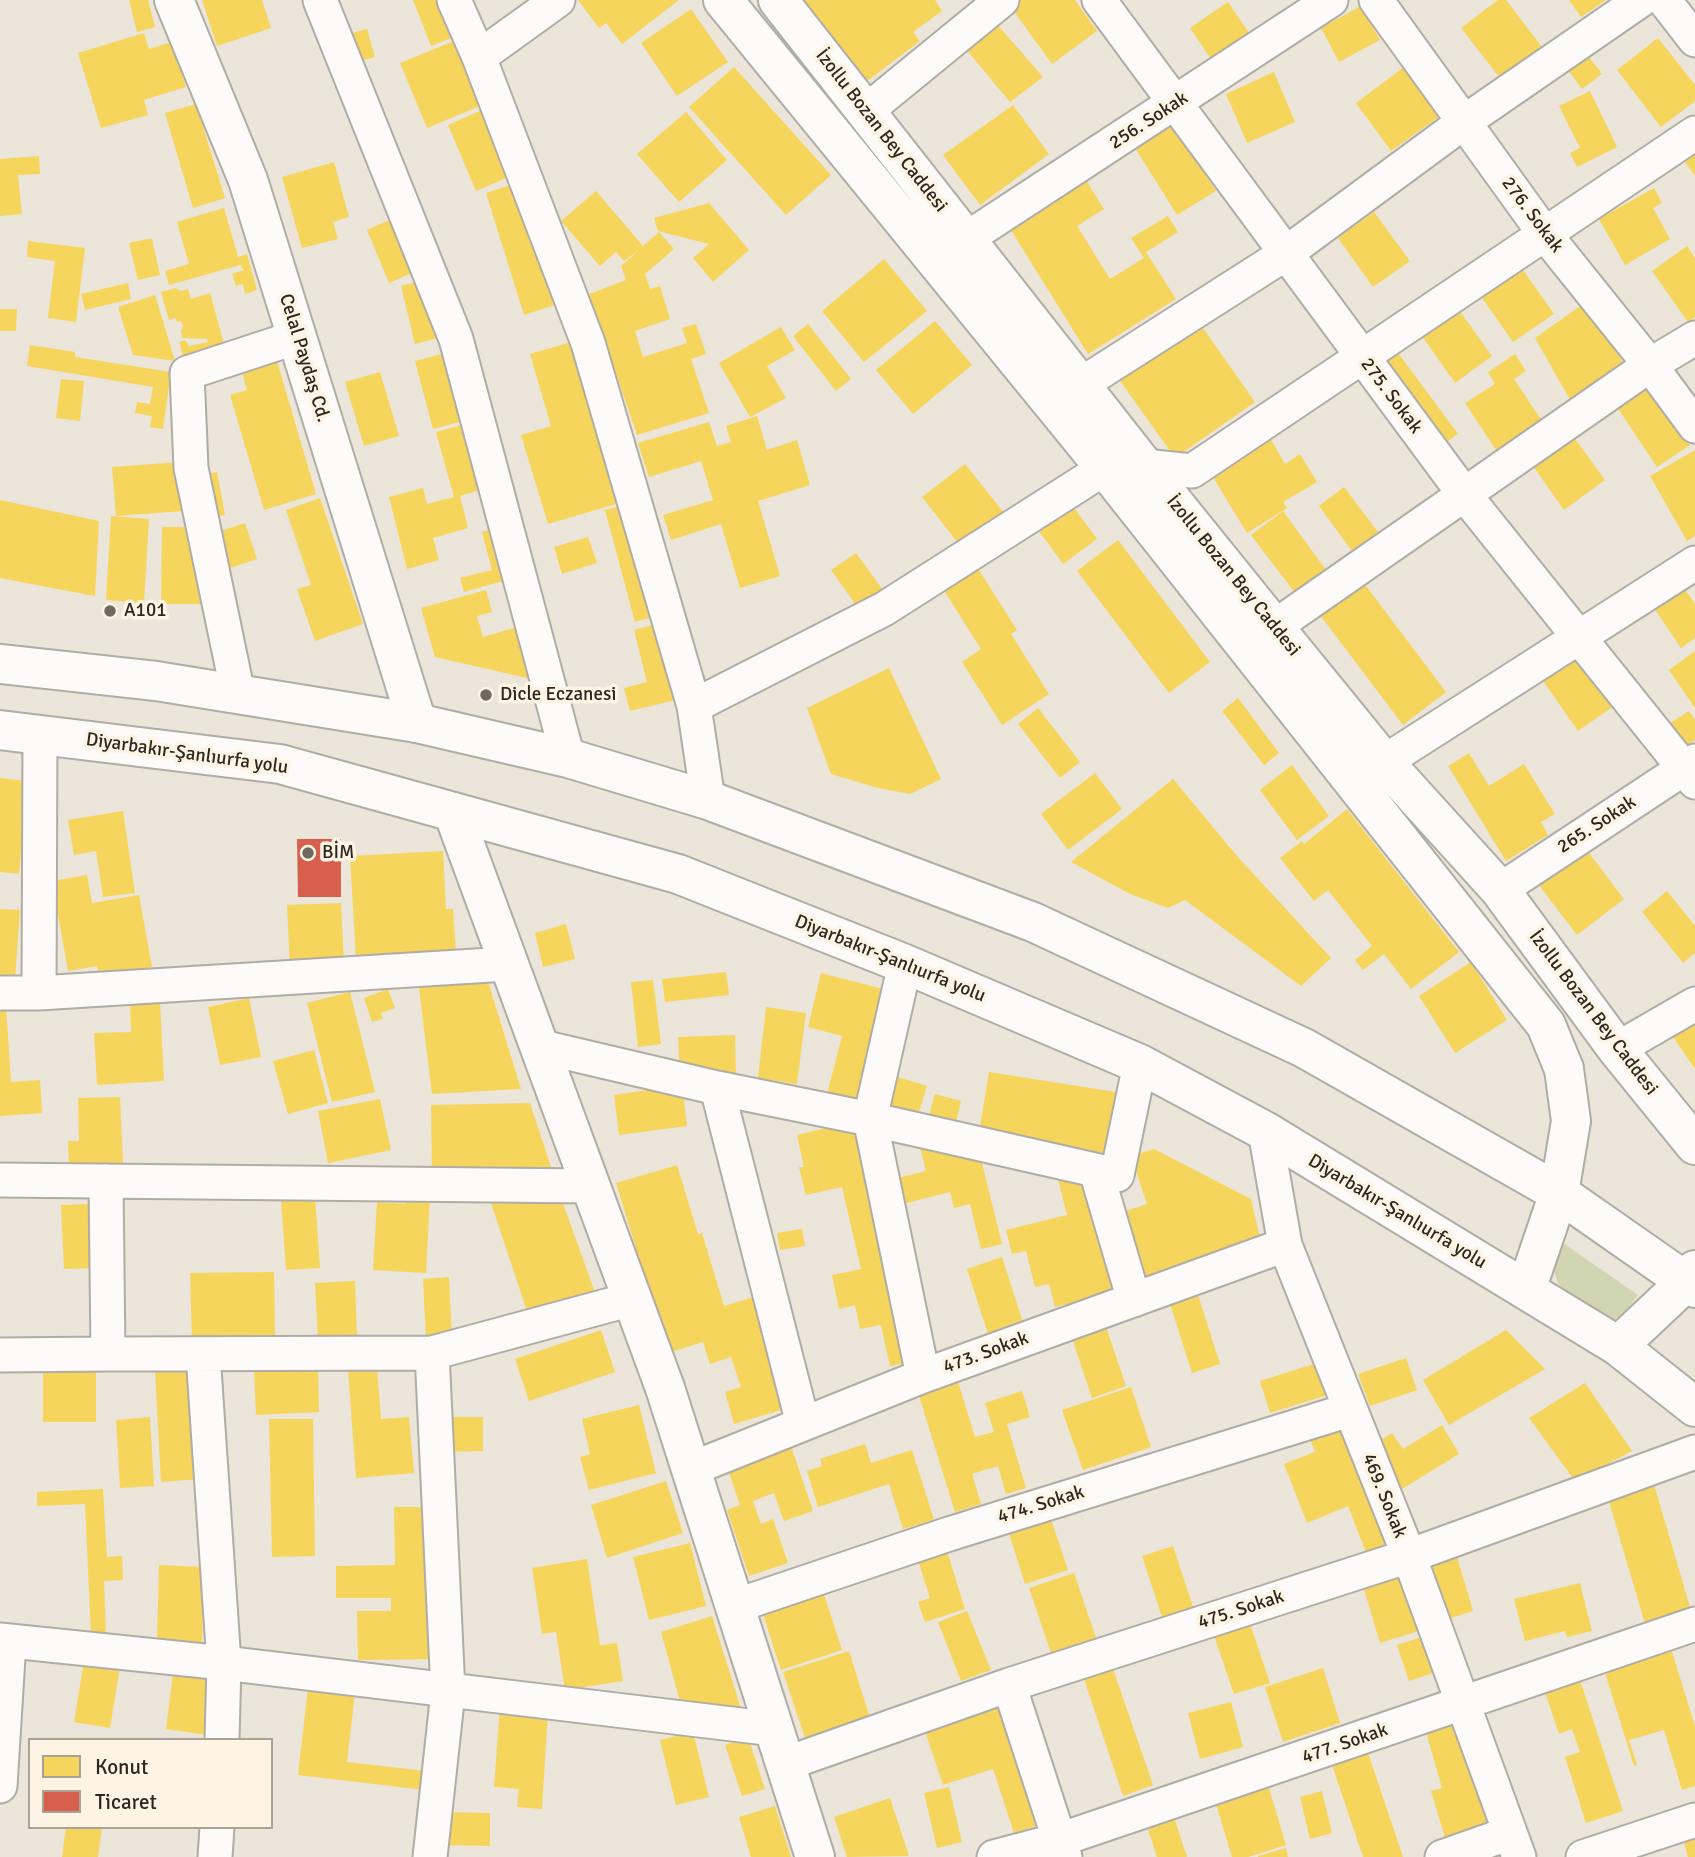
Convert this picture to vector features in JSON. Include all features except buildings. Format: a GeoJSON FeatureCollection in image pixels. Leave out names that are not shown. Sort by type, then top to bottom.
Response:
{"type":"FeatureCollection","features":[{"type":"Feature","properties":{"kind":"main road","name":"Celal Paydaş Cd."},"geometry":{"type":"LineString","coordinates":[[174,0],[248,180],[417,723]]}},
{"type":"Feature","properties":{"kind":"main road","name":"İzollu Bozan Bey Caddesi"},"geometry":{"type":"LineString","coordinates":[[723,0],[1105,468],[1546,1025],[1564,1069],[1571,1121],[1559,1193],[1526,1290]]}},
{"type":"Feature","properties":{"kind":"main road","name":"İzollu Bozan Bey Caddesi"},"geometry":{"type":"LineString","coordinates":[[778,0],[1080,386],[1274,627],[1384,762],[1500,890],[1617,1049],[1695,1145]]}},
{"type":"Feature","properties":{"kind":"main road"},"geometry":{"type":"LineString","coordinates":[[0,664],[156,681],[417,723],[568,758],[708,800],[1033,922],[1304,1048],[1559,1193],[1692,1279],[1618,1346]]}},
{"type":"Feature","properties":{"kind":"main road","name":"Diyarbakır-Şanlıurfa yolu"},"geometry":{"type":"LineString","coordinates":[[0,730],[280,764],[678,874],[905,964],[1140,1064],[1265,1131],[1618,1346],[1695,1407]]}},
{"type":"Feature","properties":{"kind":"main road"},"geometry":{"type":"LineString","coordinates":[[453,812],[665,1388],[815,1857]]}},
{"type":"Feature","properties":{"kind":"street"},"geometry":{"type":"LineString","coordinates":[[320,0],[456,340],[568,758]]}},
{"type":"Feature","properties":{"kind":"street"},"geometry":{"type":"LineString","coordinates":[[454,0],[480,57],[588,343],[694,706],[708,800]]}},
{"type":"Feature","properties":{"kind":"street"},"geometry":{"type":"LineString","coordinates":[[480,57],[558,0]]}},
{"type":"Feature","properties":{"kind":"street"},"geometry":{"type":"LineString","coordinates":[[865,112],[1002,0]]}},
{"type":"Feature","properties":{"kind":"street","name":"275. Sokak"},"geometry":{"type":"LineString","coordinates":[[1099,0],[1464,494],[1579,638],[1691,770]]}},
{"type":"Feature","properties":{"kind":"street","name":"256. Sokak"},"geometry":{"type":"LineString","coordinates":[[966,239],[1331,0]]}},
{"type":"Feature","properties":{"kind":"street","name":"276. Sokak"},"geometry":{"type":"LineString","coordinates":[[1376,0],[1544,233],[1695,426]]}},
{"type":"Feature","properties":{"kind":"street"},"geometry":{"type":"LineString","coordinates":[[1080,386],[1285,254],[1464,122],[1641,0]]}},
{"type":"Feature","properties":{"kind":"street"},"geometry":{"type":"LineString","coordinates":[[1664,0],[1695,40]]}},
{"type":"Feature","properties":{"kind":"street"},"geometry":{"type":"LineString","coordinates":[[694,706],[884,609],[1105,468],[1144,466],[1192,471],[1695,133]]}},
{"type":"Feature","properties":{"kind":"street"},"geometry":{"type":"LineString","coordinates":[[239,694],[191,468],[187,373],[297,337]]}},
{"type":"Feature","properties":{"kind":"street"},"geometry":{"type":"LineString","coordinates":[[1274,627],[1650,366],[1695,338]]}},
{"type":"Feature","properties":{"kind":"street"},"geometry":{"type":"LineString","coordinates":[[1384,762],[1695,563]]}},
{"type":"Feature","properties":{"kind":"street"},"geometry":{"type":"LineString","coordinates":[[39,993],[40,735]]}},
{"type":"Feature","properties":{"kind":"street","name":"265. Sokak"},"geometry":{"type":"LineString","coordinates":[[1500,890],[1691,770]]}},
{"type":"Feature","properties":{"kind":"street"},"geometry":{"type":"LineString","coordinates":[[0,993],[39,993],[508,964]]}},
{"type":"Feature","properties":{"kind":"street"},"geometry":{"type":"LineString","coordinates":[[905,964],[870,1119],[923,1376]]}},
{"type":"Feature","properties":{"kind":"street"},"geometry":{"type":"LineString","coordinates":[[1617,1049],[1695,1004]]}},
{"type":"Feature","properties":{"kind":"street"},"geometry":{"type":"LineString","coordinates":[[538,1046],[717,1088],[870,1119],[1118,1175],[1140,1064]]}},
{"type":"Feature","properties":{"kind":"street"},"geometry":{"type":"LineString","coordinates":[[717,1088],[803,1424]]}},
{"type":"Feature","properties":{"kind":"street","name":"469. Sokak"},"geometry":{"type":"LineString","coordinates":[[1265,1131],[1284,1245],[1409,1556],[1515,1845]]}},
{"type":"Feature","properties":{"kind":"street"},"geometry":{"type":"LineString","coordinates":[[1097,1171],[1134,1300]]}},
{"type":"Feature","properties":{"kind":"street"},"geometry":{"type":"LineString","coordinates":[[0,1180],[590,1186]]}},
{"type":"Feature","properties":{"kind":"street"},"geometry":{"type":"LineString","coordinates":[[106,1181],[108,1354]]}},
{"type":"Feature","properties":{"kind":"street","name":"473. Sokak"},"geometry":{"type":"LineString","coordinates":[[691,1469],[923,1376],[1284,1245]]}},
{"type":"Feature","properties":{"kind":"street"},"geometry":{"type":"LineString","coordinates":[[0,1355],[432,1353],[632,1299]]}},
{"type":"Feature","properties":{"kind":"street"},"geometry":{"type":"LineString","coordinates":[[430,1857],[448,1692],[432,1353]]}},
{"type":"Feature","properties":{"kind":"street"},"geometry":{"type":"LineString","coordinates":[[203,1354],[224,1663],[222,1738]]}},
{"type":"Feature","properties":{"kind":"street","name":"474. Sokak"},"geometry":{"type":"LineString","coordinates":[[735,1606],[950,1534],[1349,1410]]}},
{"type":"Feature","properties":{"kind":"street","name":"475. Sokak"},"geometry":{"type":"LineString","coordinates":[[780,1747],[1009,1685],[1409,1556],[1695,1452]]}},
{"type":"Feature","properties":{"kind":"street","name":"477. Sokak"},"geometry":{"type":"LineString","coordinates":[[994,1857],[1062,1848],[1695,1624]]}},
{"type":"Feature","properties":{"kind":"street"},"geometry":{"type":"LineString","coordinates":[[0,1786],[5,1640],[224,1663],[448,1692],[780,1747]]}},
{"type":"Feature","properties":{"kind":"street"},"geometry":{"type":"LineString","coordinates":[[1009,1685],[1062,1848]]}},
{"type":"Feature","properties":{"kind":"street"},"geometry":{"type":"LineString","coordinates":[[1583,1857],[1695,1821]]}},
{"type":"Feature","properties":{"kind":"street"},"geometry":{"type":"LineString","coordinates":[[215,1857],[217,1829]]}},
{"type":"Feature","properties":{"kind":"street"},"geometry":{"type":"LineString","coordinates":[[1442,1857],[1515,1845]]}},
{"type":"Feature","properties":{"kind":"green space"},"geometry":{"type":"Polygon","coordinates":[[[1563,1243],[1638,1295],[1623,1315],[1611,1320],[1568,1297],[1558,1283],[1554,1271],[1563,1243]]]}},
{"type":"Feature","properties":{"kind":"place","name":"A101"},"geometry":{"type":"Point","coordinates":[110,611]}},
{"type":"Feature","properties":{"kind":"place","name":"Dicle Eczanesi"},"geometry":{"type":"Point","coordinates":[486,695]}},
{"type":"Feature","properties":{"kind":"place","name":"BİM"},"geometry":{"type":"Point","coordinates":[308,853]}}]}
